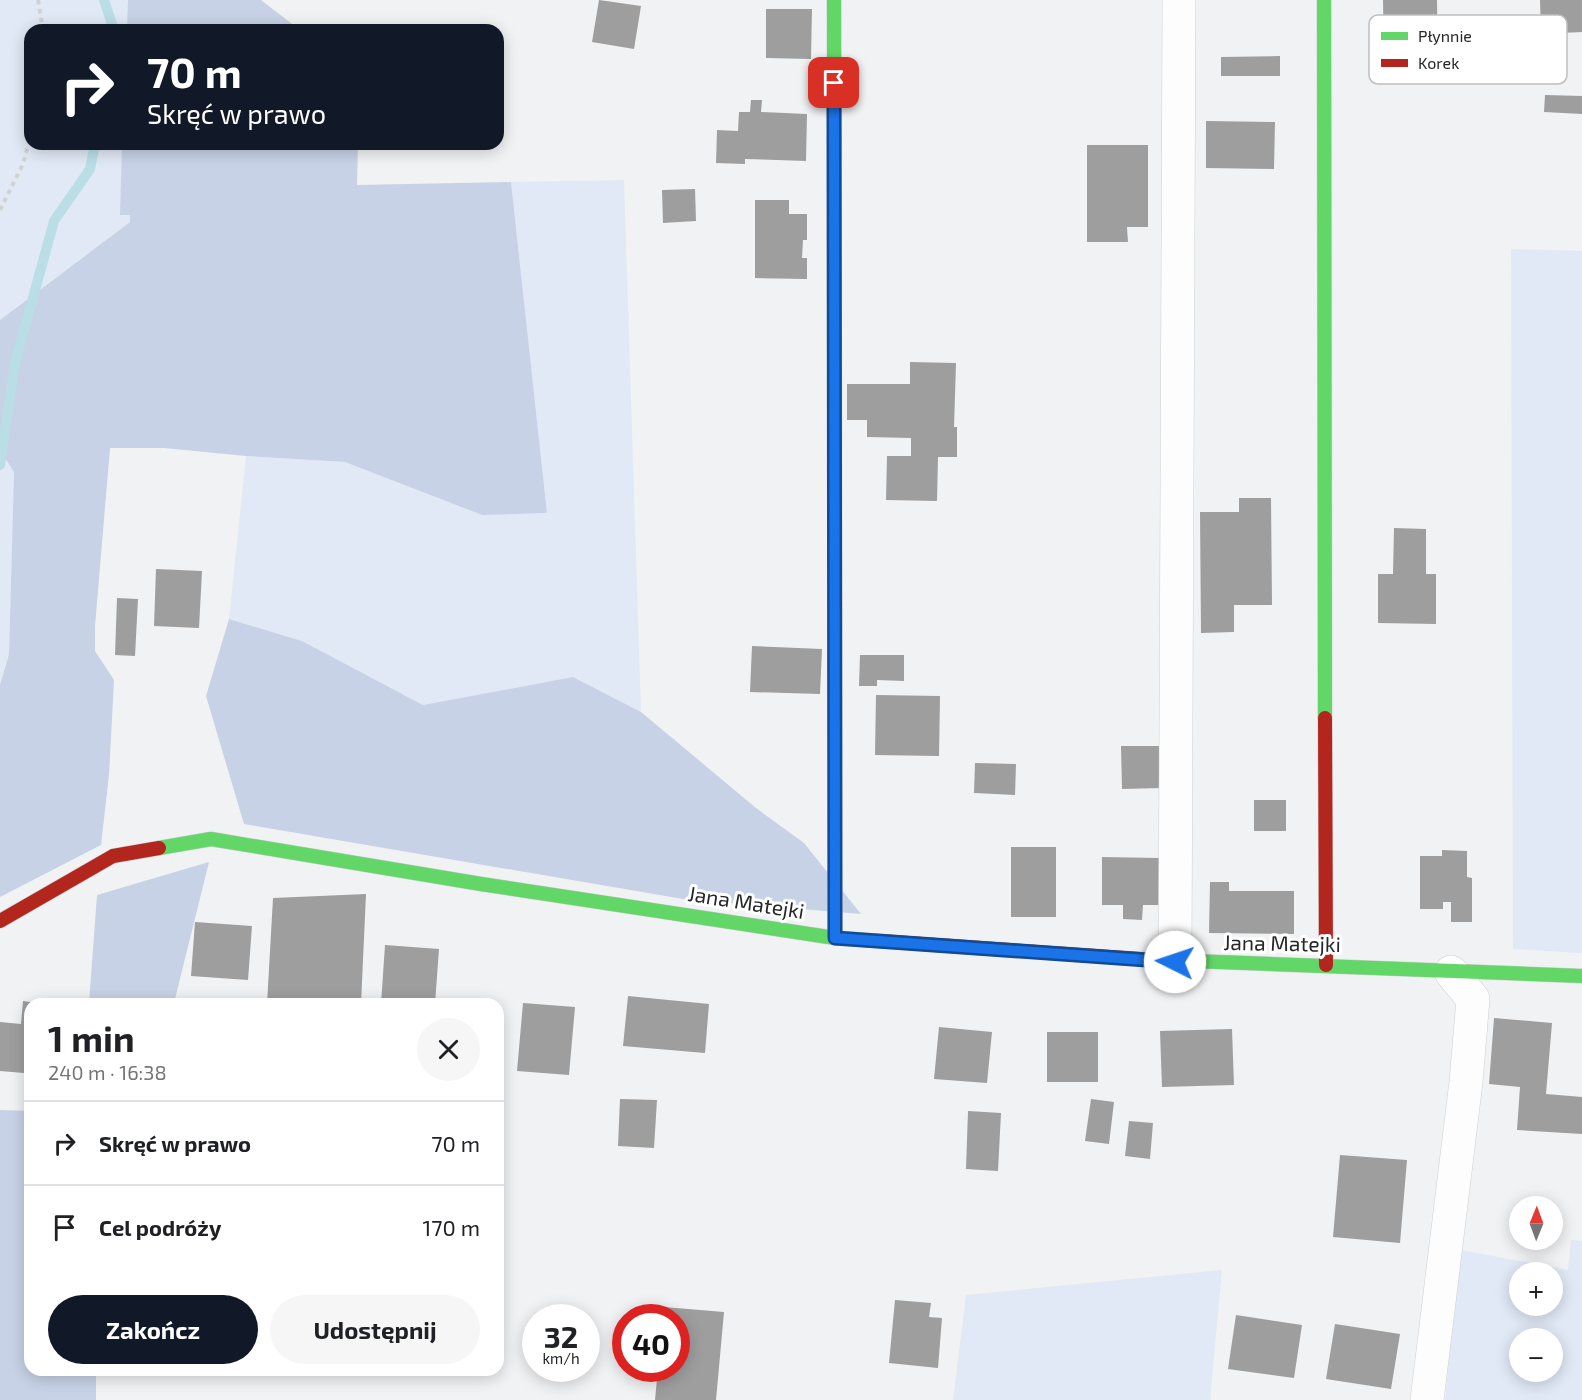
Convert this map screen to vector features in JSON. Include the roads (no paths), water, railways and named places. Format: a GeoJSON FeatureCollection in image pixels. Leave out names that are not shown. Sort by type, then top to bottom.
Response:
{"type":"FeatureCollection","features":[{"type":"Feature","properties":{"kind":"street"},"geometry":{"type":"LineString","coordinates":[[834,0],[835,938]]}},
{"type":"Feature","properties":{"kind":"street"},"geometry":{"type":"LineString","coordinates":[[1175,962],[1179,0]]}},
{"type":"Feature","properties":{"kind":"street"},"geometry":{"type":"LineString","coordinates":[[1324,0],[1326,965]]}},
{"type":"Feature","properties":{"kind":"street","name":"Jana Matejki"},"geometry":{"type":"LineString","coordinates":[[0,921],[113,856],[211,839],[481,884],[835,938],[1175,962],[1326,965],[1582,976]]}},
{"type":"Feature","properties":{"kind":"street"},"geometry":{"type":"LineString","coordinates":[[1427,1400],[1466,1082],[1473,999],[1451,972]]}},
{"type":"Feature","properties":{"kind":"waterway"},"geometry":{"type":"LineString","coordinates":[[104,0],[112,24]]}},
{"type":"Feature","properties":{"kind":"waterway"},"geometry":{"type":"LineString","coordinates":[[0,465],[15,363],[54,221],[90,169],[94,150]]}}]}
